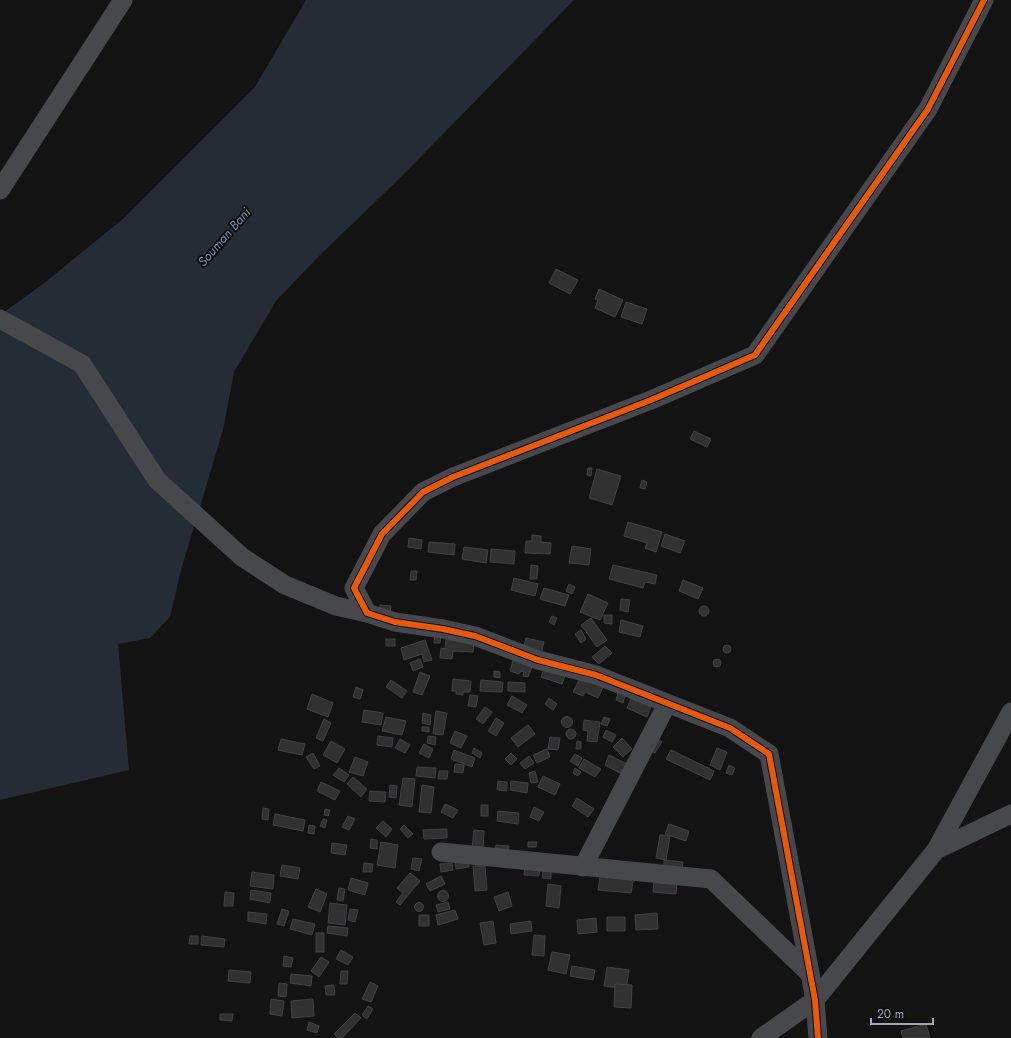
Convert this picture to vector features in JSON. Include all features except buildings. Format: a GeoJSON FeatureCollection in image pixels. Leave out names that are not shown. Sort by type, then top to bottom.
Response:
{"type":"FeatureCollection","features":[{"type":"Feature","properties":{"kind":"street"},"geometry":{"type":"LineString","coordinates":[[0,190],[123,0]]}},
{"type":"Feature","properties":{"kind":"street"},"geometry":{"type":"LineString","coordinates":[[368,613],[354,588],[382,534],[423,492],[453,477],[651,400],[755,355],[928,109],[984,0]]}},
{"type":"Feature","properties":{"kind":"street"},"geometry":{"type":"LineString","coordinates":[[0,319],[82,364],[157,480],[242,557],[285,585],[336,606],[368,613],[395,622],[443,629],[475,636],[538,660],[596,675],[730,728],[769,754],[815,1000],[818,1038]]}},
{"type":"Feature","properties":{"kind":"street"},"geometry":{"type":"LineString","coordinates":[[583,867],[667,704]]}},
{"type":"Feature","properties":{"kind":"street"},"geometry":{"type":"LineString","coordinates":[[761,1038],[815,1000],[936,850],[1011,712]]}},
{"type":"Feature","properties":{"kind":"street"},"geometry":{"type":"LineString","coordinates":[[936,850],[1011,814]]}},
{"type":"Feature","properties":{"kind":"street"},"geometry":{"type":"LineString","coordinates":[[441,852],[711,879],[810,974]]}},
{"type":"Feature","properties":{"kind":"water","name":"Souman Bani"},"geometry":{"type":"Polygon","coordinates":[[[306,0],[574,0],[398,180],[320,255],[276,301],[234,372],[223,430],[181,570],[170,617],[150,638],[118,644],[129,770],[0,800],[0,315],[43,284],[124,218],[255,87],[306,0]]]}},
{"type":"Feature","properties":{"kind":"cycle path"},"geometry":{"type":"LineString","coordinates":[[818,1038],[815,1000],[769,754],[730,728],[596,675],[538,660],[475,636],[443,629],[395,622],[367,613],[354,588],[382,534],[423,492],[453,477],[651,400],[755,355],[928,109],[984,0]]}}]}
